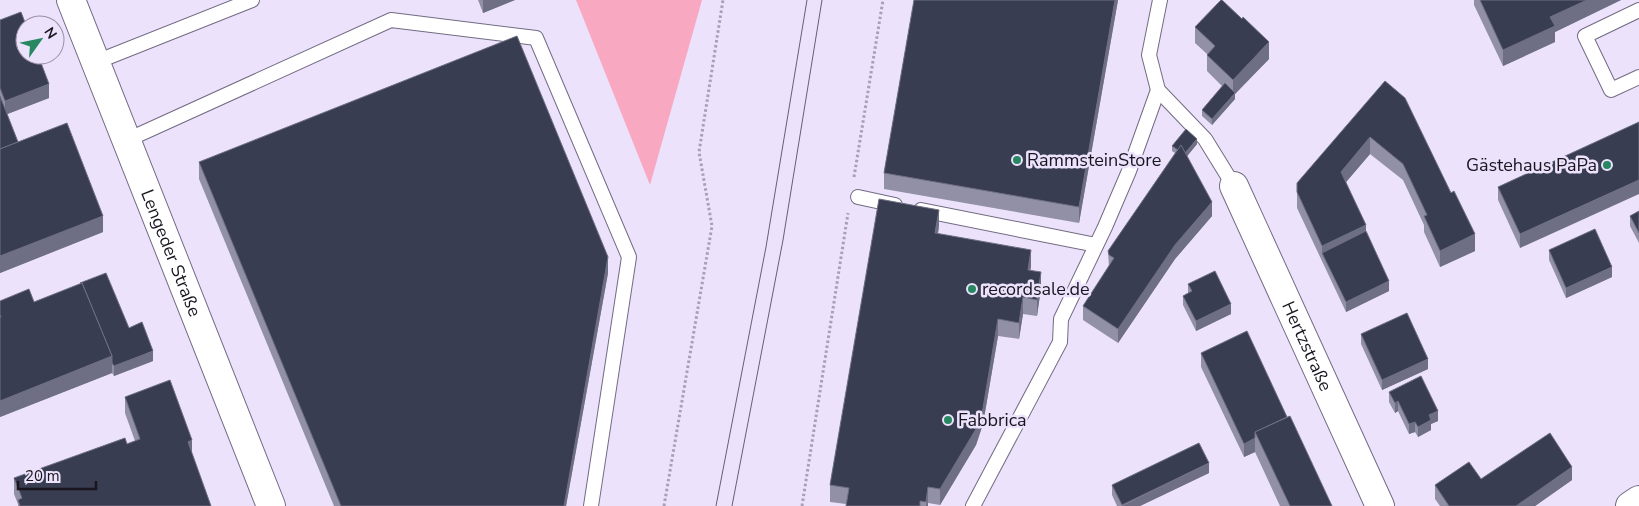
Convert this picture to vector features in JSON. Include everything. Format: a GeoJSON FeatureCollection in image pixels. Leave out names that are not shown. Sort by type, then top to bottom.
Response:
{"type":"FeatureCollection","features":[{"type":"Feature","properties":{"kind":"street","name":"Lengeder Straße"},"geometry":{"type":"LineString","coordinates":[[71,0],[271,506]]}},
{"type":"Feature","properties":{"kind":"street","name":"Hertzstraße"},"geometry":{"type":"LineString","coordinates":[[1233,184],[1380,506]]}},
{"type":"Feature","properties":{"kind":"street"},"geometry":{"type":"LineString","coordinates":[[1630,506],[1639,500]]}},
{"type":"Feature","properties":{"kind":"lane"},"geometry":{"type":"LineString","coordinates":[[96,62],[252,0]]}},
{"type":"Feature","properties":{"kind":"lane","name":"Hertzstraße"},"geometry":{"type":"LineString","coordinates":[[1160,0],[1149,55],[1158,90],[1205,139],[1233,184]]}},
{"type":"Feature","properties":{"kind":"lane"},"geometry":{"type":"LineString","coordinates":[[1639,10],[1585,36],[1611,90],[1639,77]]}},
{"type":"Feature","properties":{"kind":"lane"},"geometry":{"type":"LineString","coordinates":[[127,140],[391,20],[536,38],[629,257],[591,506]]}},
{"type":"Feature","properties":{"kind":"lane"},"geometry":{"type":"LineString","coordinates":[[974,506],[1060,342],[1061,319],[1129,171],[1158,90]]}},
{"type":"Feature","properties":{"kind":"lane"},"geometry":{"type":"LineString","coordinates":[[854,197],[1096,245]]}},
{"type":"Feature","properties":{"kind":"path"},"geometry":{"type":"LineString","coordinates":[[664,506],[712,226],[699,152],[723,0]]}},
{"type":"Feature","properties":{"kind":"path"},"geometry":{"type":"LineString","coordinates":[[802,506],[854,197],[883,0]]}},
{"type":"Feature","properties":{"kind":"shaded area"},"geometry":{"type":"Polygon","coordinates":[[[576,0],[702,0],[650,185],[576,0]]]}},
{"type":"Feature","properties":{"kind":"building"},"geometry":{"type":"Polygon","coordinates":[[[914,0],[1115,0],[1079,207],[884,173],[914,0]]]}},
{"type":"Feature","properties":{"kind":"building"},"geometry":{"type":"Polygon","coordinates":[[[1221,0],[1242,19],[1243,17],[1269,42],[1233,80],[1207,55],[1215,46],[1195,27],[1221,0]]]}},
{"type":"Feature","properties":{"kind":"building"},"geometry":{"type":"Polygon","coordinates":[[[1480,0],[1587,0],[1550,17],[1555,26],[1503,50],[1480,0]]]}},
{"type":"Feature","properties":{"kind":"building"},"geometry":{"type":"Polygon","coordinates":[[[21,12],[22,15],[15,15],[15,65],[42,65],[49,84],[5,101],[0,88],[0,20],[21,12]]]}},
{"type":"Feature","properties":{"kind":"building"},"geometry":{"type":"Polygon","coordinates":[[[517,36],[608,257],[564,506],[341,506],[199,162],[517,36]]]}},
{"type":"Feature","properties":{"kind":"building"},"geometry":{"type":"Polygon","coordinates":[[[1385,81],[1405,98],[1451,193],[1454,191],[1475,234],[1440,251],[1424,216],[1427,215],[1403,164],[1370,137],[1341,172],[1366,225],[1322,246],[1297,192],[1297,183],[1385,81]]]}},
{"type":"Feature","properties":{"kind":"building"},"geometry":{"type":"Polygon","coordinates":[[[1225,83],[1235,93],[1212,119],[1202,110],[1225,83]]]}},
{"type":"Feature","properties":{"kind":"building"},"geometry":{"type":"Polygon","coordinates":[[[0,96],[18,142],[0,149],[0,96]]]}},
{"type":"Feature","properties":{"kind":"building","name":"Gästehaus PaPa"},"geometry":{"type":"Polygon","coordinates":[[[1639,122],[1639,180],[1520,234],[1498,187],[1639,122]]]}},
{"type":"Feature","properties":{"kind":"building"},"geometry":{"type":"Polygon","coordinates":[[[67,123],[103,216],[0,256],[0,149],[67,123]]]}},
{"type":"Feature","properties":{"kind":"building"},"geometry":{"type":"Polygon","coordinates":[[[1186,129],[1197,139],[1185,153],[1181,145],[1178,150],[1172,146],[1186,129]]]}},
{"type":"Feature","properties":{"kind":"building"},"geometry":{"type":"Polygon","coordinates":[[[1181,145],[1212,202],[1175,245],[1118,329],[1083,306],[1114,258],[1109,255],[1108,251],[1181,145]]]}},
{"type":"Feature","properties":{"kind":"building"},"geometry":{"type":"Polygon","coordinates":[[[879,199],[939,210],[935,233],[1031,250],[1028,270],[1041,272],[1037,300],[1023,297],[1019,323],[998,319],[983,408],[976,429],[940,489],[928,487],[926,502],[920,501],[920,506],[846,506],[849,488],[830,485],[879,199]]]}},
{"type":"Feature","properties":{"kind":"building"},"geometry":{"type":"Polygon","coordinates":[[[1639,211],[1639,233],[1630,216],[1639,211]]]}},
{"type":"Feature","properties":{"kind":"building"},"geometry":{"type":"Polygon","coordinates":[[[1595,229],[1612,267],[1566,288],[1549,250],[1595,229]]]}},
{"type":"Feature","properties":{"kind":"building"},"geometry":{"type":"Polygon","coordinates":[[[1366,231],[1389,281],[1346,302],[1322,253],[1366,231]]]}},
{"type":"Feature","properties":{"kind":"building"},"geometry":{"type":"Polygon","coordinates":[[[1215,271],[1231,304],[1196,321],[1183,296],[1192,291],[1188,284],[1215,271]]]}},
{"type":"Feature","properties":{"kind":"building"},"geometry":{"type":"Polygon","coordinates":[[[106,273],[129,328],[142,322],[153,351],[114,366],[112,356],[82,283],[80,283],[106,273]]]}},
{"type":"Feature","properties":{"kind":"building"},"geometry":{"type":"Polygon","coordinates":[[[82,283],[112,356],[0,401],[0,301],[29,289],[34,302],[82,283]]]}},
{"type":"Feature","properties":{"kind":"building"},"geometry":{"type":"Polygon","coordinates":[[[1407,313],[1428,359],[1382,380],[1361,334],[1407,313]]]}},
{"type":"Feature","properties":{"kind":"building"},"geometry":{"type":"Polygon","coordinates":[[[1247,331],[1287,417],[1255,432],[1255,438],[1244,444],[1201,353],[1247,331]]]}},
{"type":"Feature","properties":{"kind":"building"},"geometry":{"type":"Polygon","coordinates":[[[1421,376],[1438,411],[1429,415],[1431,420],[1418,427],[1415,422],[1409,424],[1398,401],[1395,403],[1389,392],[1421,376]]]}},
{"type":"Feature","properties":{"kind":"building"},"geometry":{"type":"Polygon","coordinates":[[[170,380],[192,440],[188,442],[211,506],[20,506],[18,500],[22,498],[14,478],[125,438],[127,444],[140,439],[125,397],[170,380]]]}},
{"type":"Feature","properties":{"kind":"building"},"geometry":{"type":"Polygon","coordinates":[[[1290,416],[1332,506],[1290,506],[1255,432],[1290,416]]]}},
{"type":"Feature","properties":{"kind":"building"},"geometry":{"type":"Polygon","coordinates":[[[1550,433],[1572,467],[1516,506],[1449,506],[1435,485],[1469,462],[1481,479],[1550,433]]]}},
{"type":"Feature","properties":{"kind":"building"},"geometry":{"type":"Polygon","coordinates":[[[1199,443],[1209,463],[1122,505],[1112,485],[1199,443]]]}},
{"type":"Feature","properties":{"kind":"tram line"},"geometry":{"type":"LineString","coordinates":[[716,506],[766,247],[807,0]]}},
{"type":"Feature","properties":{"kind":"tram line"},"geometry":{"type":"LineString","coordinates":[[732,506],[783,240],[822,0]]}},
{"type":"Feature","properties":{"kind":"place","name":"RammsteinStore"},"geometry":{"type":"Point","coordinates":[1017,160]}},
{"type":"Feature","properties":{"kind":"place","name":"Gästehaus PaPa"},"geometry":{"type":"Point","coordinates":[1607,165]}},
{"type":"Feature","properties":{"kind":"place","name":"recordsale.de"},"geometry":{"type":"Point","coordinates":[972,289]}},
{"type":"Feature","properties":{"kind":"place","name":"Fabbrica"},"geometry":{"type":"Point","coordinates":[948,420]}}]}
